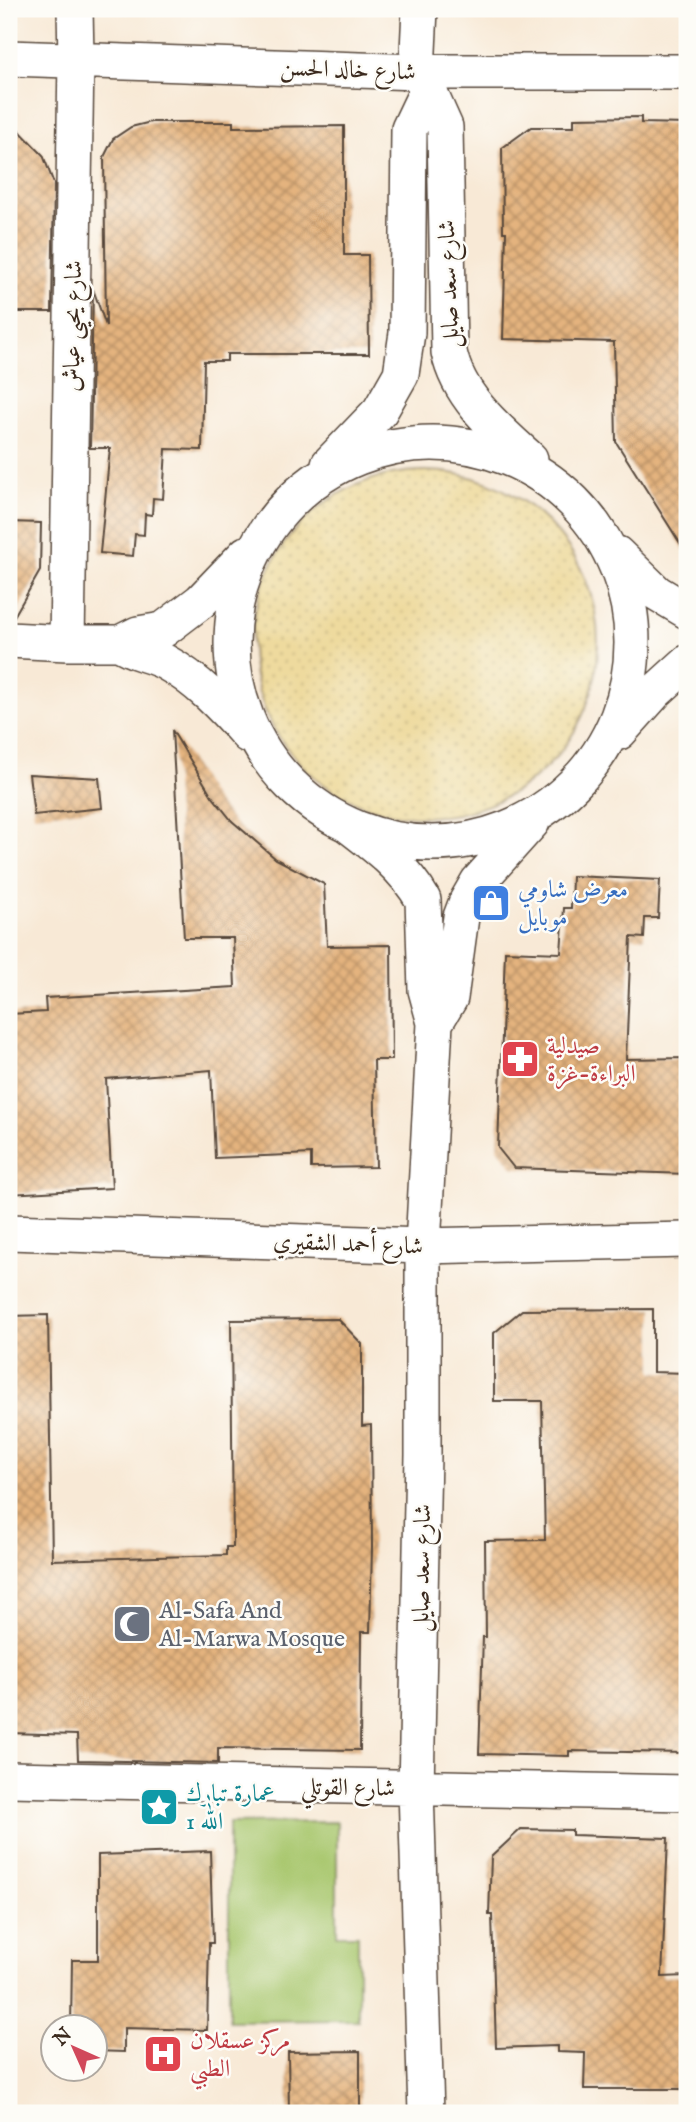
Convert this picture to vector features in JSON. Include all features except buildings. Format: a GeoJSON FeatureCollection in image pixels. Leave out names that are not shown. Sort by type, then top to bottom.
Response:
{"type":"FeatureCollection","features":[{"type":"Feature","properties":{"kind":"street","name":"شارع يحيى عياش"},"geometry":{"type":"LineString","coordinates":[[67,643],[75,9]]}},
{"type":"Feature","properties":{"kind":"street","name":"شارع سعد صايل"},"geometry":{"type":"LineString","coordinates":[[310,485],[380,411],[401,374],[407,333],[409,129],[423,81],[419,9]]}},
{"type":"Feature","properties":{"kind":"street","name":"شارع خالد الحسن"},"geometry":{"type":"LineString","coordinates":[[9,58],[76,58],[423,81],[687,72]]}},
{"type":"Feature","properties":{"kind":"street","name":"شارع سعد صايل"},"geometry":{"type":"LineString","coordinates":[[423,81],[444,127],[451,363],[480,411],[556,484]]}},
{"type":"Feature","properties":{"kind":"street"},"geometry":{"type":"LineString","coordinates":[[9,640],[120,643],[138,635],[163,630],[182,617],[236,567],[291,501],[310,485],[354,458],[406,443],[466,445],[497,452],[527,465],[556,484],[580,507],[607,543],[657,593],[687,611]]}},
{"type":"Feature","properties":{"kind":"street"},"geometry":{"type":"LineString","coordinates":[[273,766],[255,737],[242,707],[229,651],[233,616],[244,576],[260,541],[275,520]]}},
{"type":"Feature","properties":{"kind":"street"},"geometry":{"type":"LineString","coordinates":[[598,755],[621,709],[633,654],[627,594],[607,543]]}},
{"type":"Feature","properties":{"kind":"street"},"geometry":{"type":"LineString","coordinates":[[120,643],[131,651],[162,660],[183,672],[240,726],[296,790],[324,811],[347,824],[384,838],[415,842],[444,843],[499,832],[545,808],[574,784],[655,692],[687,663]]}},
{"type":"Feature","properties":{"kind":"street","name":"شارع سعد صايل"},"geometry":{"type":"LineString","coordinates":[[435,1023],[450,998],[461,917],[467,901],[478,882],[545,808]]}},
{"type":"Feature","properties":{"kind":"street","name":"شارع سعد صايل"},"geometry":{"type":"LineString","coordinates":[[347,824],[385,853],[416,887],[423,900],[426,990],[435,1023],[423,1246],[423,1455],[416,1789],[426,2113]]}},
{"type":"Feature","properties":{"kind":"street","name":"شارع أحمد الشقيري"},"geometry":{"type":"LineString","coordinates":[[9,1232],[423,1246],[687,1240]]}},
{"type":"Feature","properties":{"kind":"street","name":"شارع القوتلي"},"geometry":{"type":"LineString","coordinates":[[9,1779],[687,1793]]}},
{"type":"Feature","properties":{"kind":"green space"},"geometry":{"type":"Polygon","coordinates":[[[337,1822],[337,1935],[358,1935],[358,2020],[229,2021],[229,1823],[337,1822]]]}},
{"type":"Feature","properties":{"kind":"sand"},"geometry":{"type":"Polygon","coordinates":[[[425,471],[459,475],[491,484],[521,500],[547,522],[569,548],[585,578],[594,610],[598,644],[594,678],[585,710],[569,740],[547,766],[521,788],[491,804],[459,813],[425,817],[391,813],[359,804],[329,788],[303,766],[281,740],[265,710],[256,678],[252,644],[256,610],[265,578],[281,548],[303,522],[329,500],[359,484],[391,475],[425,471]]]}},
{"type":"Feature","properties":{"kind":"place","name":"معرض شاومي موبايل"},"geometry":{"type":"Point","coordinates":[491,903]}},
{"type":"Feature","properties":{"kind":"place","name":"صيدلية البراءة-غزة"},"geometry":{"type":"Point","coordinates":[520,1059]}},
{"type":"Feature","properties":{"kind":"place","name":"Al-Safa And Al-Marwa Mosque"},"geometry":{"type":"Point","coordinates":[132,1624]}},
{"type":"Feature","properties":{"kind":"place","name":"عمارة تبارك الله 1"},"geometry":{"type":"Point","coordinates":[159,1807]}},
{"type":"Feature","properties":{"kind":"place","name":"مركز عسقلان الطبي"},"geometry":{"type":"Point","coordinates":[163,2054]}}]}
